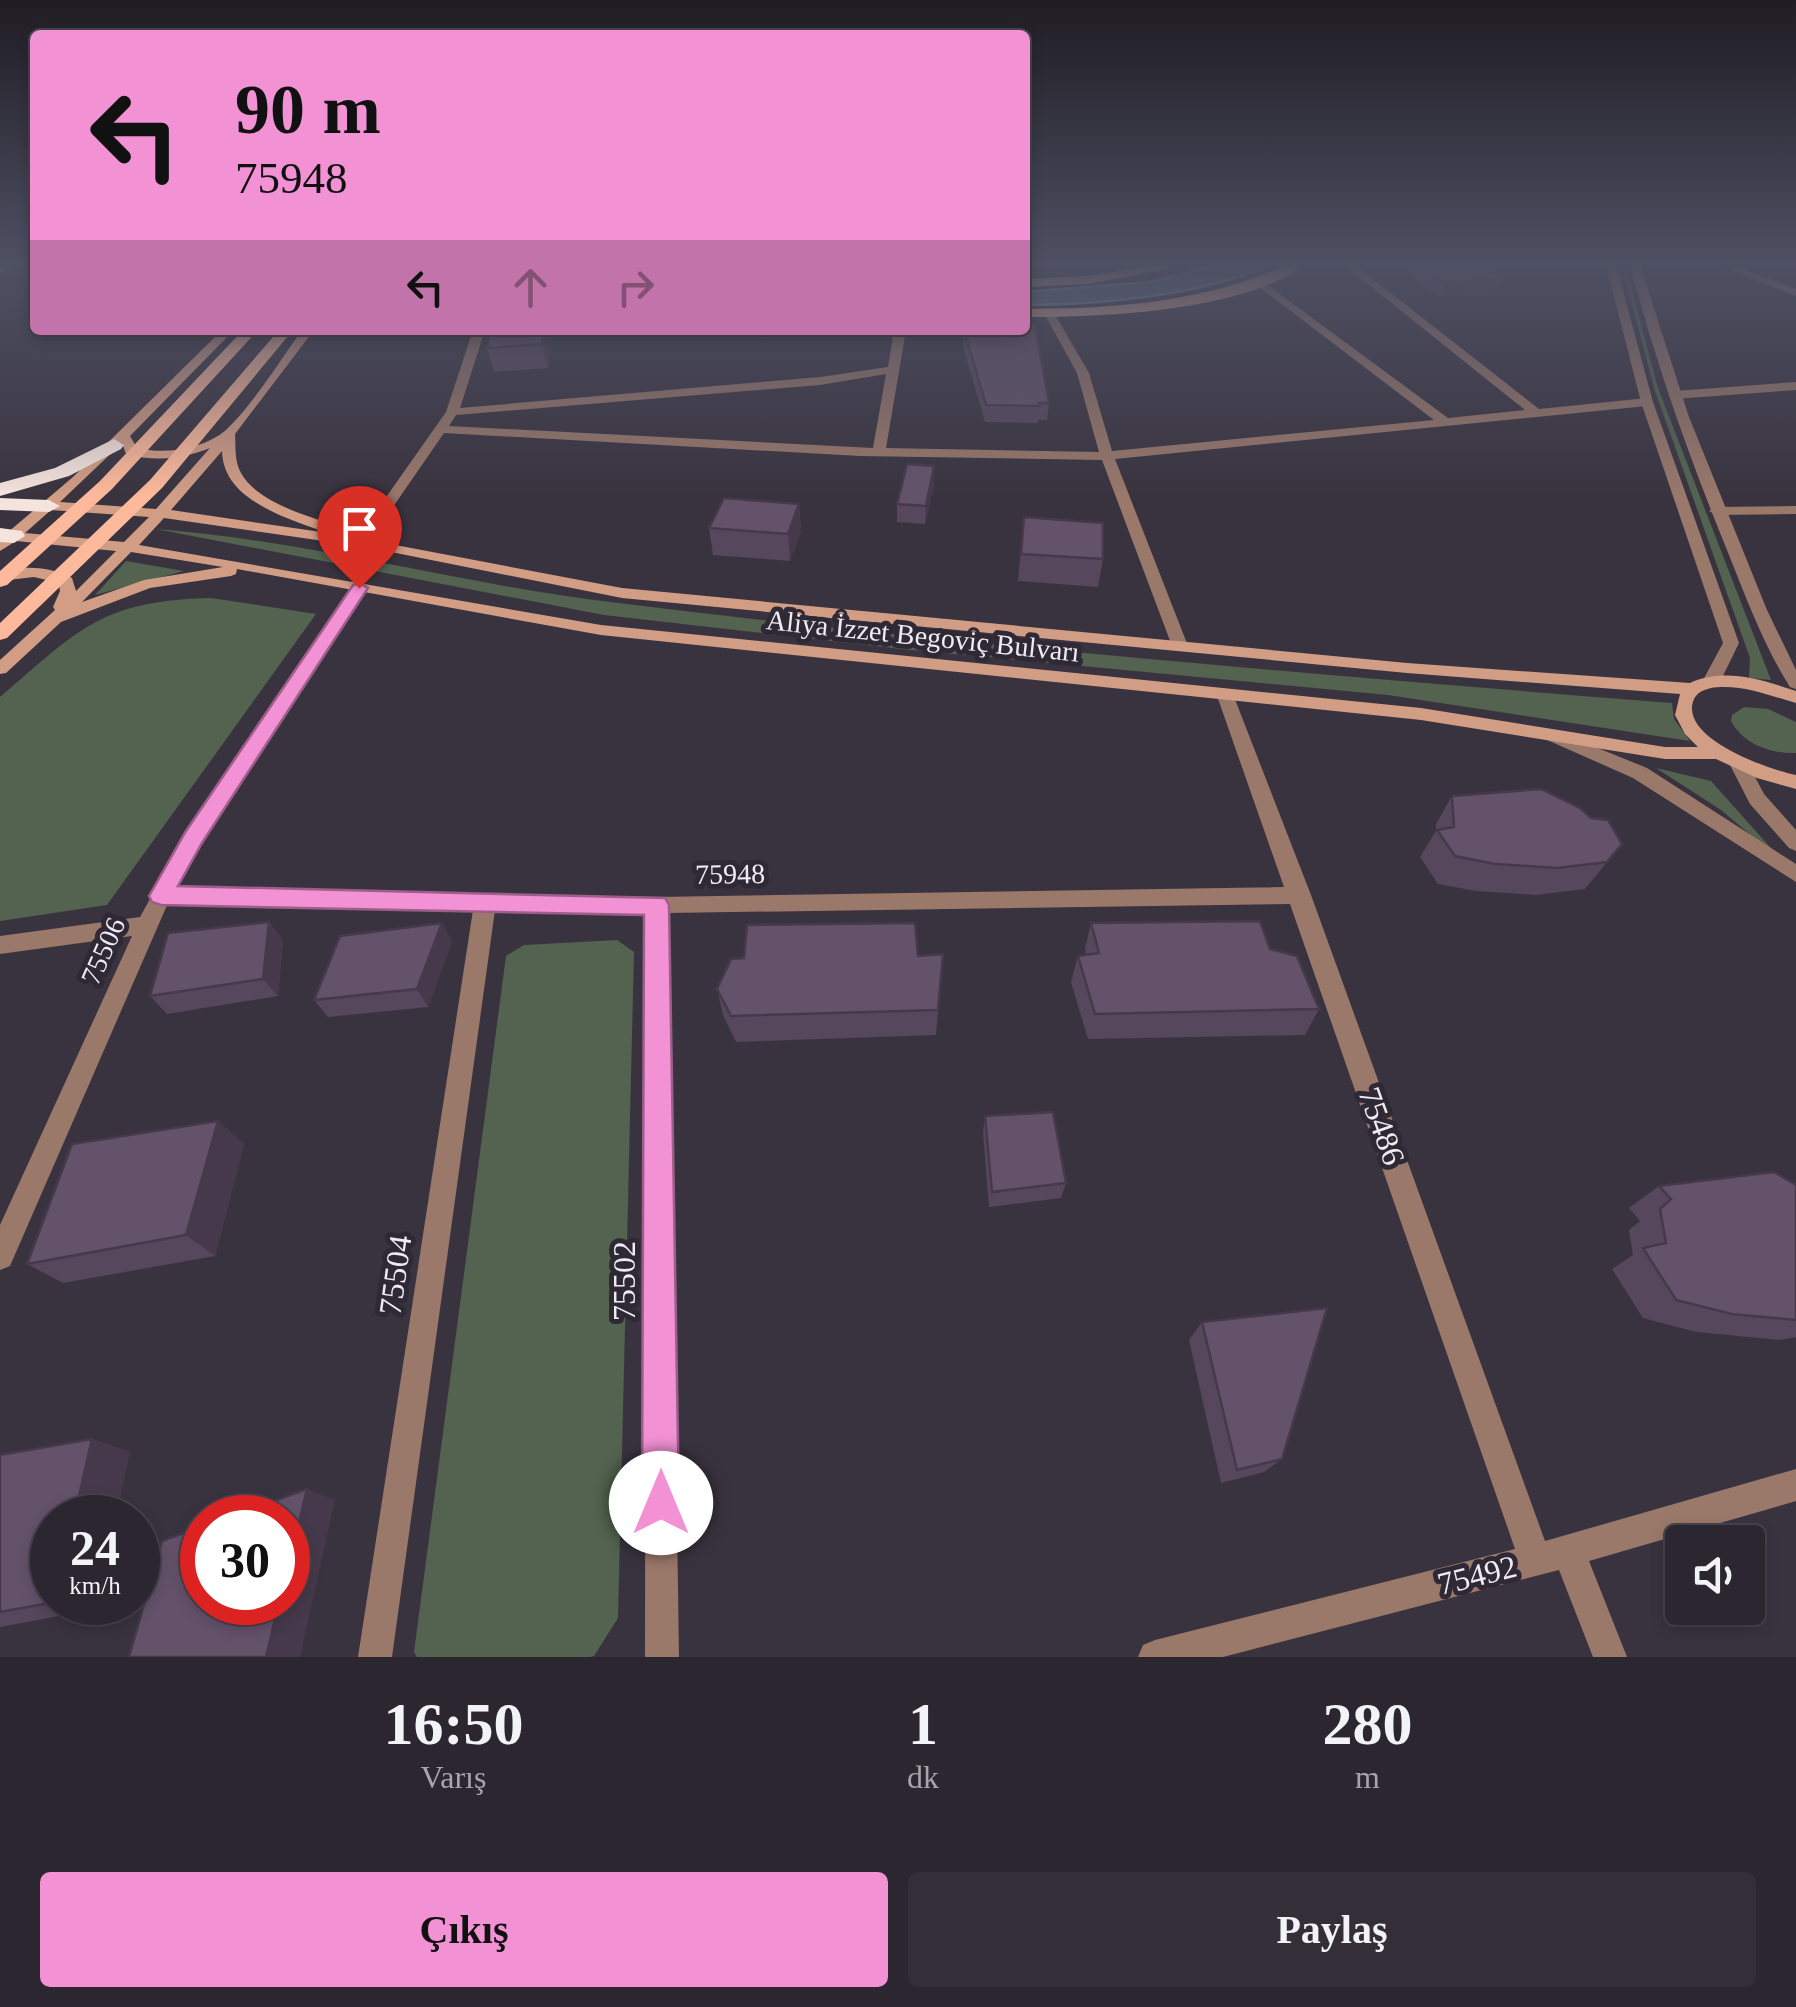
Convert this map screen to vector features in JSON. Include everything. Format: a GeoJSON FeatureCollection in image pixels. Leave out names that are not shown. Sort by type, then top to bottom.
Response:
{"type":"FeatureCollection","features":[{"type":"Feature","properties":{"kind":"highway"},"geometry":{"type":"LineString","coordinates":[[0,490],[62,472],[114,446]]}},
{"type":"Feature","properties":{"kind":"highway"},"geometry":{"type":"LineString","coordinates":[[0,504],[49,506]]}},
{"type":"Feature","properties":{"kind":"main road"},"geometry":{"type":"LineString","coordinates":[[4,539],[49,506],[114,446],[216,342]]}},
{"type":"Feature","properties":{"kind":"main road"},"geometry":{"type":"LineString","coordinates":[[0,578],[106,485],[240,342]]}},
{"type":"Feature","properties":{"kind":"main road"},"geometry":{"type":"LineString","coordinates":[[0,634],[156,484],[206,430],[276,342]]}},
{"type":"Feature","properties":{"kind":"main road"},"geometry":{"type":"LineString","coordinates":[[16,655],[160,511],[235,428],[299,342]]}},
{"type":"Feature","properties":{"kind":"main road"},"geometry":{"type":"LineString","coordinates":[[131,428],[127,438],[132,451],[157,456],[198,448],[235,428]]}},
{"type":"Feature","properties":{"kind":"main road"},"geometry":{"type":"LineString","coordinates":[[235,428],[225,455],[236,482],[282,510],[366,543]]}},
{"type":"Feature","properties":{"kind":"main road","name":"Aliya İzzet Begoviç Bulvarı"},"geometry":{"type":"LineString","coordinates":[[49,506],[160,511],[366,543],[622,593],[1407,668],[1703,686],[1746,682],[1796,697]]}},
{"type":"Feature","properties":{"kind":"main road","name":"Aliya İzzet Begoviç Bulvarı"},"geometry":{"type":"LineString","coordinates":[[4,539],[125,547],[278,570],[601,630],[1421,714],[1665,753],[1720,753]]}},
{"type":"Feature","properties":{"kind":"main road"},"geometry":{"type":"LineString","coordinates":[[0,668],[66,616],[115,594],[181,576],[278,570]]}},
{"type":"Feature","properties":{"kind":"main road"},"geometry":{"type":"LineString","coordinates":[[0,578],[38,572],[66,580],[66,599],[54,618]]}},
{"type":"Feature","properties":{"kind":"main road"},"geometry":{"type":"LineString","coordinates":[[1703,686],[1685,699],[1684,712],[1691,727],[1739,764],[1796,782]]}},
{"type":"Feature","properties":{"kind":"street"},"geometry":{"type":"LineString","coordinates":[[366,543],[370,530],[452,412],[474,342]]}},
{"type":"Feature","properties":{"kind":"street"},"geometry":{"type":"LineString","coordinates":[[879,452],[898,342]]}},
{"type":"Feature","properties":{"kind":"street"},"geometry":{"type":"LineString","coordinates":[[1065,342],[1083,373],[1107,456],[1180,646]]}},
{"type":"Feature","properties":{"kind":"street"},"geometry":{"type":"LineString","coordinates":[[1341,342],[1446,422]]}},
{"type":"Feature","properties":{"kind":"street"},"geometry":{"type":"LineString","coordinates":[[1446,342],[1534,412]]}},
{"type":"Feature","properties":{"kind":"street"},"geometry":{"type":"LineString","coordinates":[[1631,342],[1647,402],[1730,643],[1703,686]]}},
{"type":"Feature","properties":{"kind":"street"},"geometry":{"type":"LineString","coordinates":[[1658,342],[1716,510],[1780,660],[1796,683]]}},
{"type":"Feature","properties":{"kind":"street"},"geometry":{"type":"LineString","coordinates":[[452,412],[820,381],[892,370]]}},
{"type":"Feature","properties":{"kind":"street"},"geometry":{"type":"LineString","coordinates":[[1674,395],[1796,386]]}},
{"type":"Feature","properties":{"kind":"street"},"geometry":{"type":"LineString","coordinates":[[441,430],[879,452],[1107,456],[1647,402]]}},
{"type":"Feature","properties":{"kind":"street"},"geometry":{"type":"LineString","coordinates":[[1716,510],[1796,510]]}},
{"type":"Feature","properties":{"kind":"street","name":"75506"},"geometry":{"type":"LineString","coordinates":[[0,1256],[161,896],[194,837],[359,588]]}},
{"type":"Feature","properties":{"kind":"street","name":"75486"},"geometry":{"type":"LineString","coordinates":[[1225,694],[1552,1555],[1610,1657]]}},
{"type":"Feature","properties":{"kind":"street"},"geometry":{"type":"LineString","coordinates":[[1551,735],[1640,773],[1796,874]]}},
{"type":"Feature","properties":{"kind":"street"},"geometry":{"type":"LineString","coordinates":[[1739,764],[1757,798],[1796,844]]}},
{"type":"Feature","properties":{"kind":"street","name":"75948"},"geometry":{"type":"LineString","coordinates":[[161,896],[656,905],[1300,896]]}},
{"type":"Feature","properties":{"kind":"street","name":"75504"},"geometry":{"type":"LineString","coordinates":[[375,1657],[485,903]]}},
{"type":"Feature","properties":{"kind":"street","name":"75502"},"geometry":{"type":"LineString","coordinates":[[656,905],[662,1657]]}},
{"type":"Feature","properties":{"kind":"street"},"geometry":{"type":"LineString","coordinates":[[0,945],[148,925]]}},
{"type":"Feature","properties":{"kind":"street","name":"75492"},"geometry":{"type":"LineString","coordinates":[[1155,1657],[1552,1555],[1796,1485]]}},
{"type":"Feature","properties":{"kind":"green space"},"geometry":{"type":"Polygon","coordinates":[[[1642,342],[1646,342],[1658,388],[1771,680],[1749,678],[1750,658],[1654,388],[1642,342]]]}},
{"type":"Feature","properties":{"kind":"green space"},"geometry":{"type":"Polygon","coordinates":[[[156,529],[272,543],[560,595],[749,618],[1144,659],[1672,703],[1674,719],[1690,741],[1388,695],[902,649],[604,615],[156,529]]]}},
{"type":"Feature","properties":{"kind":"green space"},"geometry":{"type":"Polygon","coordinates":[[[126,561],[184,571],[95,595],[126,561]]]}},
{"type":"Feature","properties":{"kind":"green space"},"geometry":{"type":"Polygon","coordinates":[[[211,598],[316,614],[107,905],[0,921],[0,697],[51,653],[94,623],[142,605],[211,598]]]}},
{"type":"Feature","properties":{"kind":"green space"},"geometry":{"type":"Polygon","coordinates":[[[1744,707],[1768,709],[1796,722],[1796,753],[1777,752],[1743,736],[1731,721],[1732,715],[1744,707]]]}},
{"type":"Feature","properties":{"kind":"green space"},"geometry":{"type":"Polygon","coordinates":[[[1656,768],[1711,781],[1787,866],[1721,810],[1656,768]]]}},
{"type":"Feature","properties":{"kind":"green space"},"geometry":{"type":"Polygon","coordinates":[[[617,940],[634,952],[618,1618],[590,1657],[417,1657],[414,1652],[506,956],[524,945],[617,940]]]}},
{"type":"Feature","properties":{"kind":"building"},"geometry":{"type":"Polygon","coordinates":[[[488,342],[542,342],[542,344],[487,348],[488,342]]]}},
{"type":"Feature","properties":{"kind":"building"},"geometry":{"type":"Polygon","coordinates":[[[968,342],[1038,342],[1049,403],[986,405],[968,342]]]}},
{"type":"Feature","properties":{"kind":"building"},"geometry":{"type":"Polygon","coordinates":[[[907,464],[934,466],[926,506],[897,504],[907,464]]]}},
{"type":"Feature","properties":{"kind":"building"},"geometry":{"type":"Polygon","coordinates":[[[724,498],[799,504],[788,534],[709,528],[724,498]]]}},
{"type":"Feature","properties":{"kind":"building"},"geometry":{"type":"Polygon","coordinates":[[[1024,517],[1103,523],[1103,559],[1021,554],[1024,517]]]}},
{"type":"Feature","properties":{"kind":"building"},"geometry":{"type":"Polygon","coordinates":[[[1541,789],[1580,808],[1591,818],[1608,820],[1622,844],[1607,862],[1557,868],[1495,864],[1455,856],[1437,830],[1454,827],[1452,796],[1541,789]]]}},
{"type":"Feature","properties":{"kind":"building"},"geometry":{"type":"Polygon","coordinates":[[[1260,921],[1270,949],[1297,956],[1319,1009],[1095,1014],[1078,956],[1099,953],[1091,923],[1260,921]]]}},
{"type":"Feature","properties":{"kind":"building"},"geometry":{"type":"Polygon","coordinates":[[[269,922],[263,979],[150,996],[168,933],[269,922]]]}},
{"type":"Feature","properties":{"kind":"building"},"geometry":{"type":"Polygon","coordinates":[[[442,923],[417,989],[314,1000],[340,936],[442,923]]]}},
{"type":"Feature","properties":{"kind":"building"},"geometry":{"type":"Polygon","coordinates":[[[915,923],[918,956],[943,954],[938,1010],[731,1016],[717,989],[731,959],[744,958],[747,925],[915,923]]]}},
{"type":"Feature","properties":{"kind":"building"},"geometry":{"type":"Polygon","coordinates":[[[1053,1112],[1066,1183],[992,1192],[985,1116],[1053,1112]]]}},
{"type":"Feature","properties":{"kind":"building"},"geometry":{"type":"Polygon","coordinates":[[[218,1121],[186,1235],[27,1264],[72,1144],[218,1121]]]}},
{"type":"Feature","properties":{"kind":"building"},"geometry":{"type":"Polygon","coordinates":[[[1774,1172],[1796,1185],[1796,1320],[1732,1314],[1676,1300],[1643,1248],[1666,1243],[1660,1209],[1671,1199],[1659,1186],[1774,1172]]]}},
{"type":"Feature","properties":{"kind":"building"},"geometry":{"type":"Polygon","coordinates":[[[1327,1308],[1282,1459],[1237,1470],[1202,1322],[1327,1308]]]}},
{"type":"Feature","properties":{"kind":"building"},"geometry":{"type":"Polygon","coordinates":[[[92,1439],[79,1495],[30,1495],[30,1607],[0,1612],[0,1455],[92,1439]]]}},
{"type":"Feature","properties":{"kind":"building"},"geometry":{"type":"Polygon","coordinates":[[[180,1534],[180,1625],[274,1625],[266,1657],[129,1657],[138,1625],[160,1625],[162,1541],[180,1534]]]}},
{"type":"Feature","properties":{"kind":"route"},"geometry":{"type":"LineString","coordinates":[[359,588],[194,837],[161,896],[656,905],[661,1503]]}}]}
